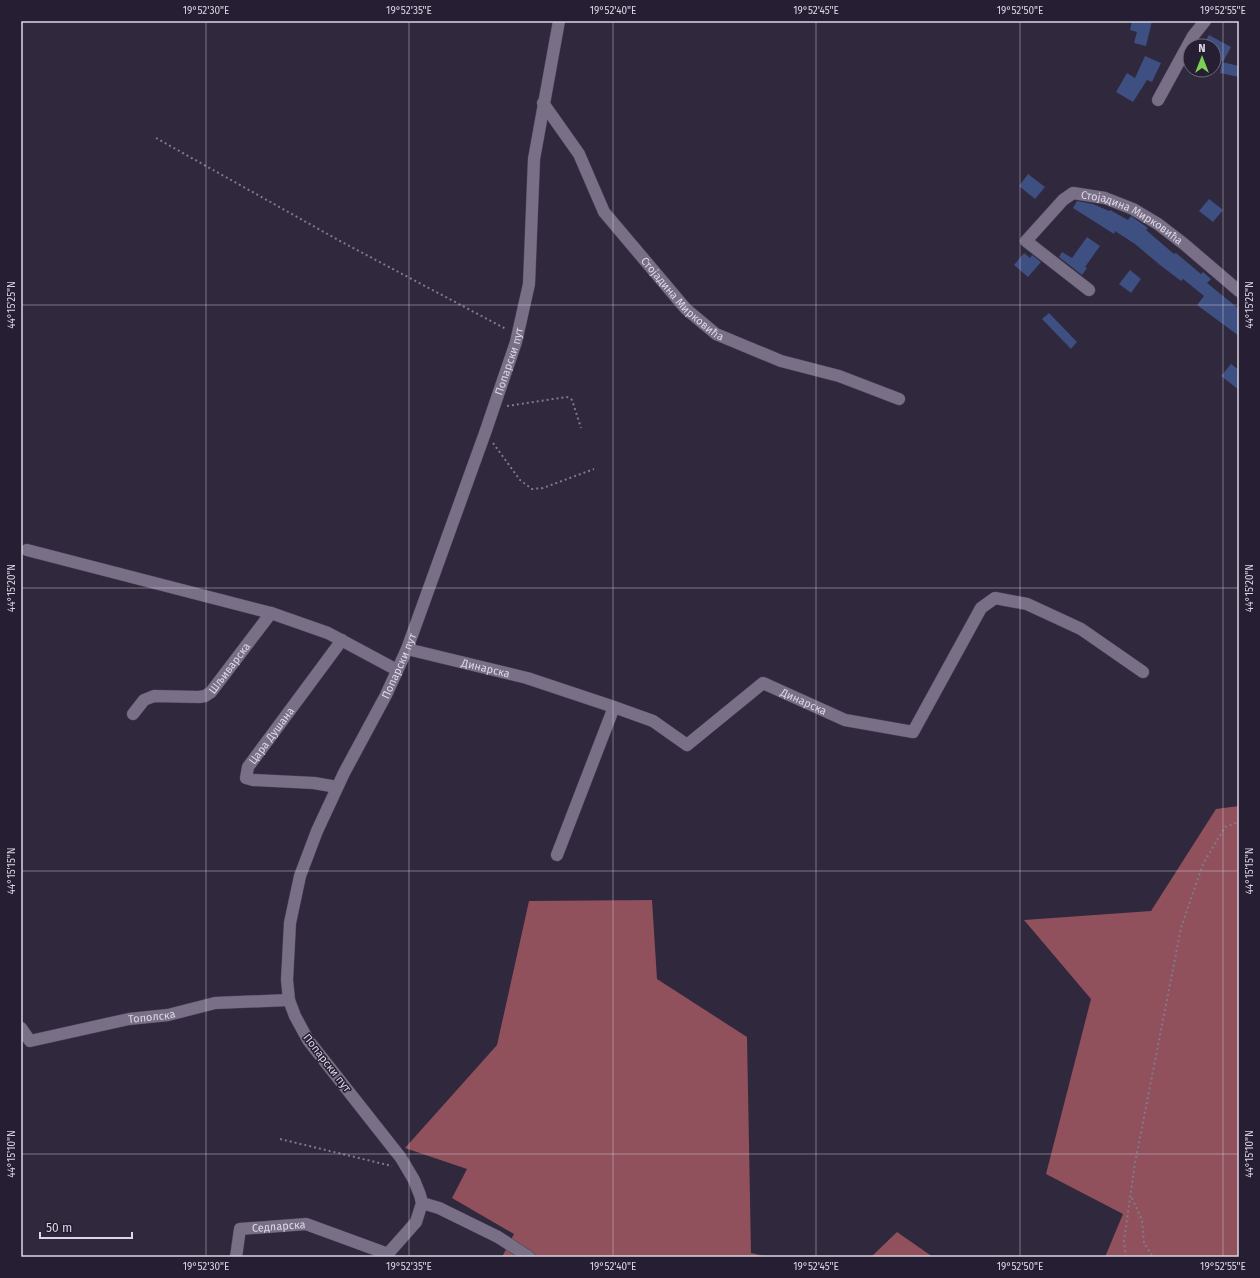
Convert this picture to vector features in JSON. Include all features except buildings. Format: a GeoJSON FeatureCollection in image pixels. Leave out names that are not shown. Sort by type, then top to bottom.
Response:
{"type":"FeatureCollection","features":[{"type":"Feature","properties":{"kind":"street","name":"Попарски пут"},"geometry":{"type":"LineString","coordinates":[[422,1203],[417,1186],[409,1171],[387,1139],[308,1040],[295,1016],[290,1000],[287,962],[293,906],[308,853],[337,787],[407,649],[494,408],[518,335],[529,284],[534,159],[558,21]]}},
{"type":"Feature","properties":{"kind":"street"},"geometry":{"type":"LineString","coordinates":[[1158,100],[1193,36],[1205,21]]}},
{"type":"Feature","properties":{"kind":"street","name":"Стојадина Мирковића"},"geometry":{"type":"LineString","coordinates":[[543,103],[579,154],[604,212],[686,309],[716,334],[781,360],[839,376],[899,399]]}},
{"type":"Feature","properties":{"kind":"street","name":"Стојадина Мирковића"},"geometry":{"type":"LineString","coordinates":[[1089,290],[1026,242],[1068,196],[1078,193],[1105,198],[1133,210],[1158,224],[1239,291]]}},
{"type":"Feature","properties":{"kind":"street"},"geometry":{"type":"LineString","coordinates":[[27,550],[271,613],[328,633],[397,670]]}},
{"type":"Feature","properties":{"kind":"street","name":"Динарска"},"geometry":{"type":"LineString","coordinates":[[407,649],[513,675],[614,706],[653,721],[687,745],[763,684],[845,720],[913,732],[981,608],[995,598],[1027,604],[1081,629],[1143,672]]}},
{"type":"Feature","properties":{"kind":"street","name":"Шљиварска"},"geometry":{"type":"LineString","coordinates":[[133,714],[144,700],[154,696],[205,696],[211,692],[271,613]]}},
{"type":"Feature","properties":{"kind":"street","name":"Цара Душана"},"geometry":{"type":"LineString","coordinates":[[337,787],[314,783],[253,780],[246,778],[245,775],[248,768],[342,640]]}},
{"type":"Feature","properties":{"kind":"street"},"geometry":{"type":"LineString","coordinates":[[557,855],[614,706]]}},
{"type":"Feature","properties":{"kind":"street","name":"Тополска"},"geometry":{"type":"LineString","coordinates":[[21,1028],[30,1041],[129,1019],[168,1015],[215,1003],[290,1000]]}},
{"type":"Feature","properties":{"kind":"street"},"geometry":{"type":"LineString","coordinates":[[386,1256],[412,1228],[419,1216],[422,1203],[439,1208],[498,1238],[529,1257]]}},
{"type":"Feature","properties":{"kind":"street","name":"Седларска"},"geometry":{"type":"LineString","coordinates":[[236,1257],[240,1230],[306,1224],[386,1256]]}},
{"type":"Feature","properties":{"kind":"path"},"geometry":{"type":"LineString","coordinates":[[156,138],[340,241],[518,335]]}},
{"type":"Feature","properties":{"kind":"path"},"geometry":{"type":"LineString","coordinates":[[494,408],[567,397],[572,400],[581,428]]}},
{"type":"Feature","properties":{"kind":"path"},"geometry":{"type":"LineString","coordinates":[[485,432],[520,480],[532,489],[543,488],[594,469]]}},
{"type":"Feature","properties":{"kind":"path"},"geometry":{"type":"LineString","coordinates":[[1126,1257],[1124,1240],[1135,1163],[1181,928],[1203,864],[1224,827],[1239,822]]}},
{"type":"Feature","properties":{"kind":"path"},"geometry":{"type":"LineString","coordinates":[[280,1139],[409,1171]]}},
{"type":"Feature","properties":{"kind":"path"},"geometry":{"type":"LineString","coordinates":[[1131,1197],[1142,1220],[1144,1243],[1153,1257]]}},
{"type":"Feature","properties":{"kind":"shaded area"},"geometry":{"type":"Polygon","coordinates":[[[1239,806],[1239,1257],[1105,1257],[1123,1214],[1046,1174],[1091,999],[1024,920],[1151,911],[1216,809],[1239,806]]]}},
{"type":"Feature","properties":{"kind":"shaded area"},"geometry":{"type":"Polygon","coordinates":[[[652,900],[657,979],[747,1037],[751,1253],[768,1257],[502,1257],[514,1234],[452,1198],[467,1169],[405,1148],[497,1045],[529,901],[652,900]]]}},
{"type":"Feature","properties":{"kind":"shaded area"},"geometry":{"type":"Polygon","coordinates":[[[897,1232],[933,1257],[871,1257],[897,1232]]]}}]}
